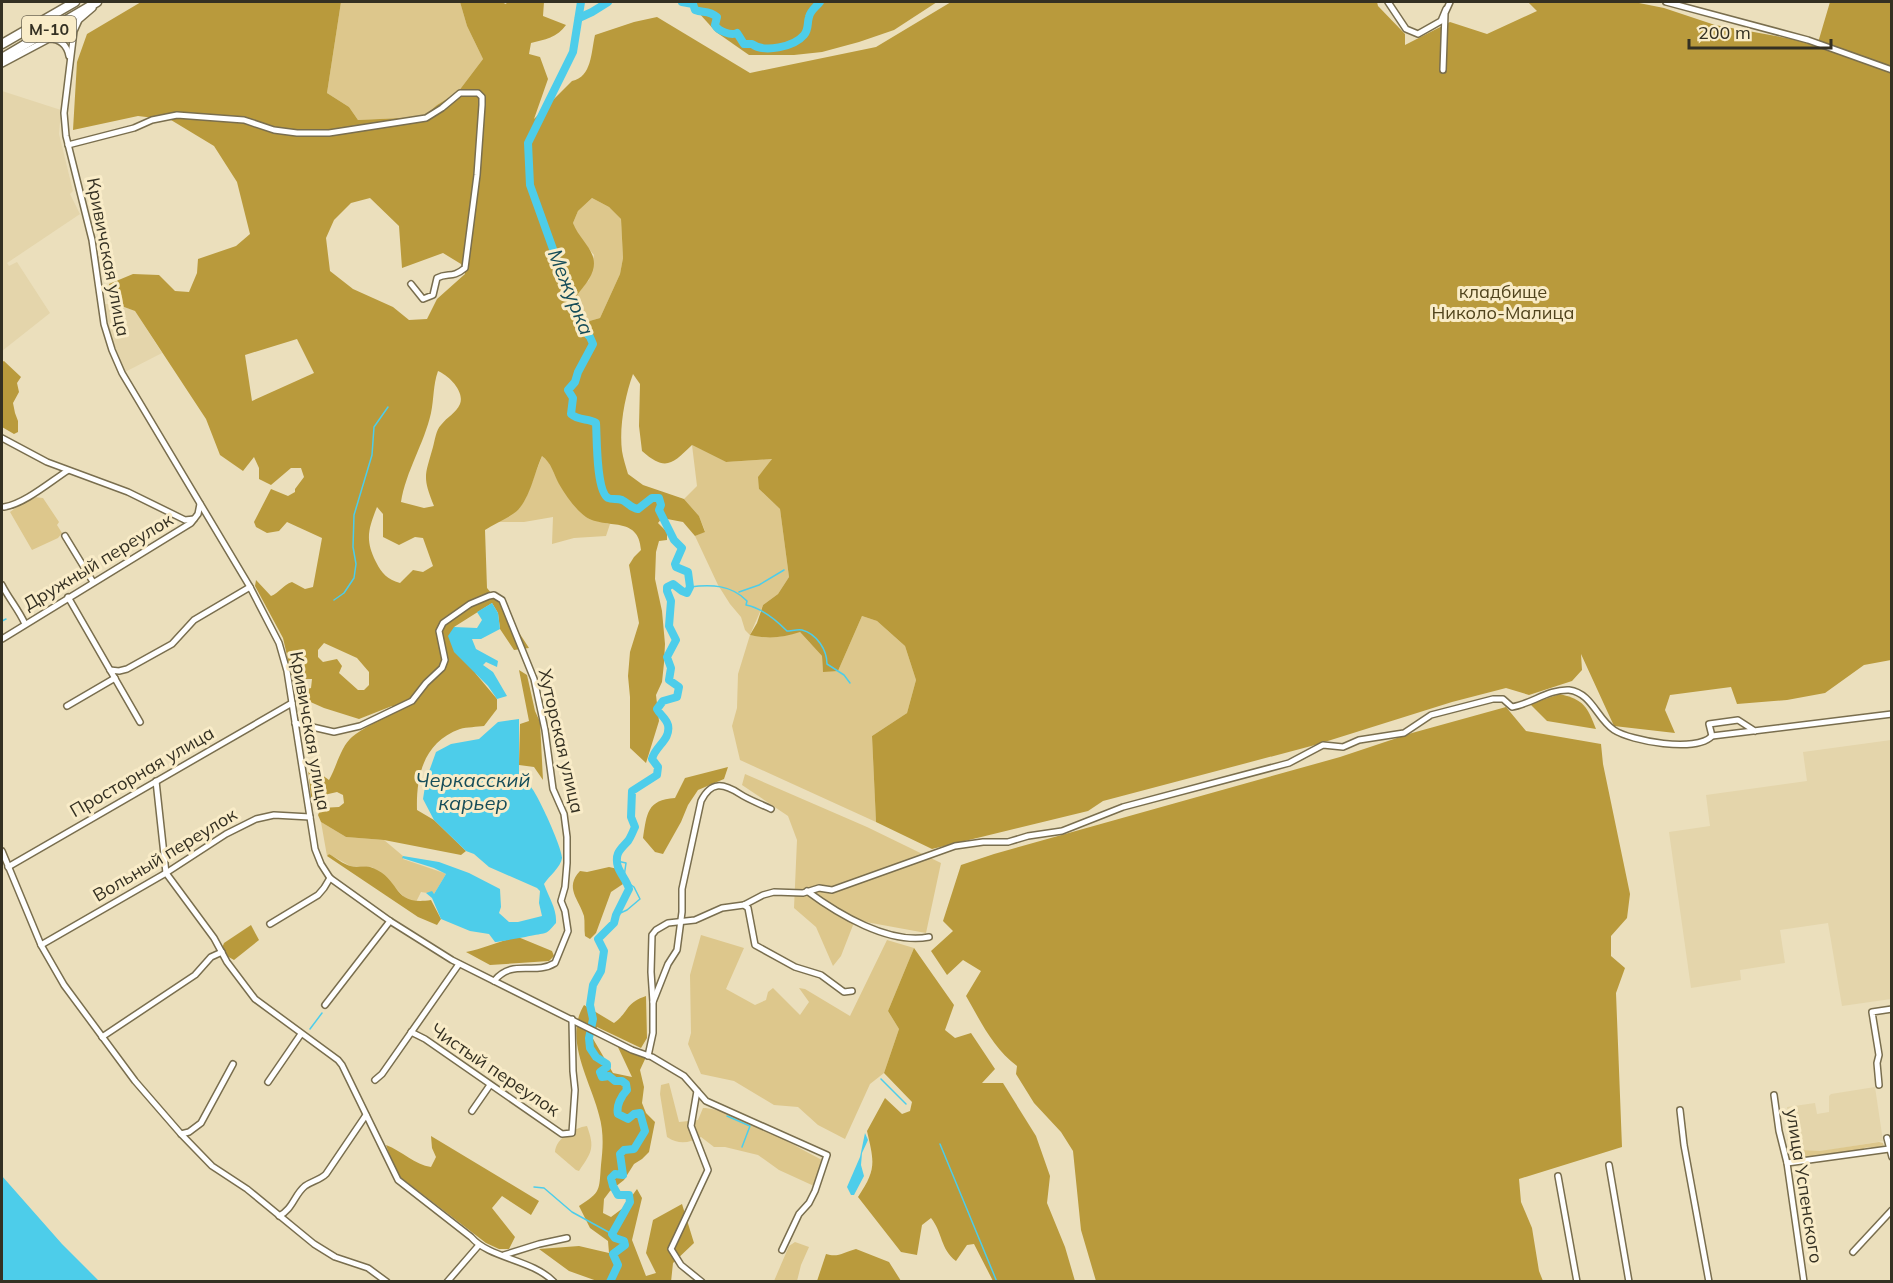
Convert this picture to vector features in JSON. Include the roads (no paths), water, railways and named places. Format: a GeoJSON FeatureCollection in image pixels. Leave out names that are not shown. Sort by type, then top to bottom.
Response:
{"type":"FeatureCollection","features":[{"type":"Feature","properties":{"kind":"highway","name":"М-10"},"geometry":{"type":"LineString","coordinates":[[2,44],[75,2]]}},
{"type":"Feature","properties":{"kind":"highway","name":"М-10"},"geometry":{"type":"LineString","coordinates":[[2,58],[99,2]]}},
{"type":"Feature","properties":{"kind":"street","name":"Кривичская улица"},"geometry":{"type":"LineString","coordinates":[[99,2],[76,25],[64,112],[68,145],[92,240],[104,324],[122,373],[250,587],[279,643],[296,723],[317,853],[330,878],[390,921],[459,964],[648,1056],[684,1076],[706,1101],[827,1155],[815,1191],[809,1203],[799,1214],[782,1250]]}},
{"type":"Feature","properties":{"kind":"street"},"geometry":{"type":"LineString","coordinates":[[1388,2],[1406,29],[1418,34],[1441,21],[1449,2]]}},
{"type":"Feature","properties":{"kind":"street"},"geometry":{"type":"LineString","coordinates":[[1666,2],[1808,40],[1892,70]]}},
{"type":"Feature","properties":{"kind":"street"},"geometry":{"type":"LineString","coordinates":[[1443,69],[1446,9]]}},
{"type":"Feature","properties":{"kind":"street"},"geometry":{"type":"LineString","coordinates":[[2,64],[43,40],[50,39],[65,45],[70,64]]}},
{"type":"Feature","properties":{"kind":"street"},"geometry":{"type":"LineString","coordinates":[[68,145],[134,128],[152,120],[177,115],[244,120],[274,130],[297,133],[329,133],[426,117],[442,108],[460,93],[478,93],[482,97],[482,105],[477,175],[465,268],[457,275],[442,275],[437,278],[433,295],[423,299],[411,284]]}},
{"type":"Feature","properties":{"kind":"street"},"geometry":{"type":"LineString","coordinates":[[2,438],[68,471],[128,492],[185,520],[195,519]]}},
{"type":"Feature","properties":{"kind":"street"},"geometry":{"type":"LineString","coordinates":[[4,507],[11,506],[68,471]]}},
{"type":"Feature","properties":{"kind":"street","name":"Дружный переулок"},"geometry":{"type":"LineString","coordinates":[[2,639],[195,519],[199,512],[200,502]]}},
{"type":"Feature","properties":{"kind":"street"},"geometry":{"type":"LineString","coordinates":[[65,536],[93,582]]}},
{"type":"Feature","properties":{"kind":"street"},"geometry":{"type":"LineString","coordinates":[[2,585],[25,624]]}},
{"type":"Feature","properties":{"kind":"street"},"geometry":{"type":"LineString","coordinates":[[110,670],[127,669],[172,645],[194,620],[250,587]]}},
{"type":"Feature","properties":{"kind":"street","name":"Хуторская улица"},"geometry":{"type":"LineString","coordinates":[[296,723],[334,732],[360,726],[412,701],[442,668],[445,660],[439,631],[443,623],[470,604],[489,596],[494,595],[502,600],[534,679],[545,730],[553,789],[564,814],[567,863],[561,901],[568,931],[555,963],[543,968],[507,970],[500,973],[494,981]]}},
{"type":"Feature","properties":{"kind":"street"},"geometry":{"type":"LineString","coordinates":[[68,597],[140,722]]}},
{"type":"Feature","properties":{"kind":"street"},"geometry":{"type":"LineString","coordinates":[[67,706],[115,678]]}},
{"type":"Feature","properties":{"kind":"street"},"geometry":{"type":"LineString","coordinates":[[648,1056],[652,1033],[652,936],[656,930],[695,920],[722,908],[744,905],[763,895],[774,892],[803,893],[819,888],[832,890],[955,846],[983,842],[1008,842],[1028,836],[1062,831],[1124,807],[1289,763],[1323,745],[1343,747],[1359,740],[1404,733],[1431,715],[1493,699],[1503,699],[1512,706],[1523,705],[1555,692],[1569,690],[1582,695],[1592,704],[1612,729],[1625,735],[1681,745],[1708,741],[1712,736],[1892,714]]}},
{"type":"Feature","properties":{"kind":"street","name":"Просторная улица"},"geometry":{"type":"LineString","coordinates":[[8,867],[292,703]]}},
{"type":"Feature","properties":{"kind":"street"},"geometry":{"type":"LineString","coordinates":[[1712,736],[1709,724],[1738,720],[1755,731]]}},
{"type":"Feature","properties":{"kind":"street"},"geometry":{"type":"LineString","coordinates":[[156,781],[166,873],[255,999],[339,1060],[398,1180],[479,1245],[547,1274],[554,1281]]}},
{"type":"Feature","properties":{"kind":"street"},"geometry":{"type":"LineString","coordinates":[[653,1002],[668,964],[677,950],[682,912],[682,889],[700,801],[714,786],[720,785],[735,789],[740,794],[771,809]]}},
{"type":"Feature","properties":{"kind":"street","name":"Вольный переулок"},"geometry":{"type":"LineString","coordinates":[[41,945],[166,873],[226,834],[263,816],[310,818]]}},
{"type":"Feature","properties":{"kind":"street"},"geometry":{"type":"LineString","coordinates":[[2,852],[41,945],[64,986],[135,1081],[181,1134],[212,1166],[247,1189],[320,1248],[335,1257],[368,1268],[387,1281]]}},
{"type":"Feature","properties":{"kind":"street"},"geometry":{"type":"LineString","coordinates":[[270,924],[318,894],[330,878]]}},
{"type":"Feature","properties":{"kind":"street"},"geometry":{"type":"LineString","coordinates":[[807,891],[831,908],[895,937],[917,940],[929,938]]}},
{"type":"Feature","properties":{"kind":"street"},"geometry":{"type":"LineString","coordinates":[[744,905],[748,908],[755,945],[795,967],[821,975],[844,992],[852,991]]}},
{"type":"Feature","properties":{"kind":"street"},"geometry":{"type":"LineString","coordinates":[[325,1005],[390,921]]}},
{"type":"Feature","properties":{"kind":"street"},"geometry":{"type":"LineString","coordinates":[[102,1037],[195,975],[211,957],[222,952]]}},
{"type":"Feature","properties":{"kind":"street"},"geometry":{"type":"LineString","coordinates":[[375,1080],[382,1074],[459,964]]}},
{"type":"Feature","properties":{"kind":"street"},"geometry":{"type":"LineString","coordinates":[[1879,1085],[1877,1063],[1879,1056],[1872,1012],[1892,1009]]}},
{"type":"Feature","properties":{"kind":"street","name":"Чистый переулок"},"geometry":{"type":"LineString","coordinates":[[411,1032],[425,1039],[562,1134],[572,1132],[575,1090],[572,1019]]}},
{"type":"Feature","properties":{"kind":"street"},"geometry":{"type":"LineString","coordinates":[[267,1082],[302,1034]]}},
{"type":"Feature","properties":{"kind":"street"},"geometry":{"type":"LineString","coordinates":[[181,1134],[189,1132],[201,1123],[233,1064]]}},
{"type":"Feature","properties":{"kind":"street"},"geometry":{"type":"LineString","coordinates":[[472,1111],[490,1085]]}},
{"type":"Feature","properties":{"kind":"street"},"geometry":{"type":"LineString","coordinates":[[697,1091],[691,1126],[708,1170],[671,1249],[681,1265],[702,1281]]}},
{"type":"Feature","properties":{"kind":"street","name":"улица Успенского"},"geometry":{"type":"LineString","coordinates":[[1774,1095],[1779,1131],[1787,1163],[1804,1281]]}},
{"type":"Feature","properties":{"kind":"street"},"geometry":{"type":"LineString","coordinates":[[1680,1110],[1684,1146],[1709,1281]]}},
{"type":"Feature","properties":{"kind":"street"},"geometry":{"type":"LineString","coordinates":[[279,1216],[286,1212],[303,1188],[326,1174],[366,1115]]}},
{"type":"Feature","properties":{"kind":"street"},"geometry":{"type":"LineString","coordinates":[[1887,1138],[1892,1157]]}},
{"type":"Feature","properties":{"kind":"street"},"geometry":{"type":"LineString","coordinates":[[1787,1163],[1889,1149]]}},
{"type":"Feature","properties":{"kind":"street"},"geometry":{"type":"LineString","coordinates":[[1609,1165],[1629,1281]]}},
{"type":"Feature","properties":{"kind":"street"},"geometry":{"type":"LineString","coordinates":[[1558,1176],[1577,1281]]}},
{"type":"Feature","properties":{"kind":"street"},"geometry":{"type":"LineString","coordinates":[[1853,1252],[1892,1210]]}},
{"type":"Feature","properties":{"kind":"street"},"geometry":{"type":"LineString","coordinates":[[504,1255],[567,1238]]}},
{"type":"Feature","properties":{"kind":"street"},"geometry":{"type":"LineString","coordinates":[[447,1281],[479,1245]]}},
{"type":"Feature","properties":{"kind":"water"},"geometry":{"type":"Polygon","coordinates":[[[492,603],[498,613],[500,629],[481,639],[472,639],[476,649],[498,661],[497,667],[486,662],[483,665],[493,672],[507,696],[497,699],[488,686],[454,652],[448,636],[454,627],[477,628],[482,620],[477,612],[492,603]]]}},
{"type":"Feature","properties":{"kind":"water","name":"Черкасский карьер"},"geometry":{"type":"Polygon","coordinates":[[[519,719],[519,779],[530,786],[538,799],[554,833],[562,858],[544,884],[554,908],[556,923],[545,933],[495,942],[489,934],[470,931],[441,919],[432,898],[426,893],[432,891],[434,894],[446,874],[402,858],[403,856],[439,862],[469,873],[500,889],[499,913],[509,922],[542,916],[539,903],[540,891],[537,888],[489,867],[474,854],[466,851],[434,820],[423,799],[426,780],[436,752],[451,744],[479,739],[498,722],[519,719]]]}},
{"type":"Feature","properties":{"kind":"water"},"geometry":{"type":"Polygon","coordinates":[[[865,1133],[868,1140],[862,1153],[861,1165],[864,1176],[854,1195],[851,1195],[847,1187],[860,1157],[865,1133]]]}},
{"type":"Feature","properties":{"kind":"water"},"geometry":{"type":"Polygon","coordinates":[[[2,1176],[62,1244],[99,1281],[2,1281],[2,1176]]]}},
{"type":"Feature","properties":{"kind":"waterway","name":"Межурка"},"geometry":{"type":"LineString","coordinates":[[581,2],[573,52],[528,143],[530,185],[581,327],[593,344],[575,382],[568,390],[573,398],[571,414],[596,423],[599,475],[604,493],[608,498],[622,500],[638,509],[652,498],[659,498],[661,505],[659,510],[674,540],[682,548],[675,564],[676,567],[688,572],[690,587],[687,593],[673,584],[667,587],[671,601],[669,626],[676,640],[667,657],[671,668],[669,680],[679,687],[677,697],[663,701],[657,709],[668,725],[667,735],[652,759],[658,767],[657,775],[632,791],[631,817],[635,827],[617,858],[618,867],[629,889],[614,923],[598,939],[604,951],[601,971],[593,985],[590,1005],[593,1019],[589,1038],[590,1048],[596,1057],[607,1064],[607,1067],[600,1072],[602,1077],[609,1076],[615,1081],[622,1081],[626,1084],[627,1090],[620,1101],[618,1114],[628,1119],[640,1113],[645,1131],[634,1149],[624,1150],[620,1154],[623,1175],[615,1174],[611,1178],[618,1195],[629,1195],[630,1202],[612,1234],[615,1238],[624,1241],[625,1245],[613,1254],[618,1265],[610,1282]]}},
{"type":"Feature","properties":{"kind":"waterway"},"geometry":{"type":"LineString","coordinates":[[579,18],[608,2]]}},
{"type":"Feature","properties":{"kind":"waterway"},"geometry":{"type":"LineString","coordinates":[[682,2],[693,4],[695,10],[709,12],[717,17],[715,25],[722,31],[737,33],[744,44],[764,48],[793,43],[804,35],[810,15],[820,2]]}},
{"type":"Feature","properties":{"kind":"waterway"},"geometry":{"type":"LineString","coordinates":[[334,600],[344,593],[354,578],[356,564],[353,547],[354,515],[372,455],[374,427],[388,407]]}},
{"type":"Feature","properties":{"kind":"waterway"},"geometry":{"type":"LineString","coordinates":[[739,592],[759,585],[784,570]]}},
{"type":"Feature","properties":{"kind":"waterway"},"geometry":{"type":"LineString","coordinates":[[690,587],[713,586],[728,589],[747,601],[746,605],[763,612],[787,631],[807,632],[820,643],[827,664],[844,675],[850,683]]}},
{"type":"Feature","properties":{"kind":"waterway"},"geometry":{"type":"LineString","coordinates":[[2,621],[6,619]]}},
{"type":"Feature","properties":{"kind":"waterway"},"geometry":{"type":"LineString","coordinates":[[617,861],[626,863],[624,877]]}},
{"type":"Feature","properties":{"kind":"waterway"},"geometry":{"type":"LineString","coordinates":[[616,915],[627,910],[640,899],[634,887],[627,882]]}},
{"type":"Feature","properties":{"kind":"waterway"},"geometry":{"type":"LineString","coordinates":[[310,1029],[322,1013]]}},
{"type":"Feature","properties":{"kind":"waterway"},"geometry":{"type":"LineString","coordinates":[[881,1079],[906,1104]]}},
{"type":"Feature","properties":{"kind":"waterway"},"geometry":{"type":"LineString","coordinates":[[727,1116],[750,1126],[742,1147]]}},
{"type":"Feature","properties":{"kind":"waterway"},"geometry":{"type":"LineString","coordinates":[[940,1144],[997,1282]]}},
{"type":"Feature","properties":{"kind":"waterway"},"geometry":{"type":"LineString","coordinates":[[534,1187],[544,1188],[572,1212],[612,1234]]}},
{"type":"Feature","properties":{"kind":"park label","name":"кладбище Николо-Малица"},"geometry":{"type":"Point","coordinates":[1503,302]}}]}
